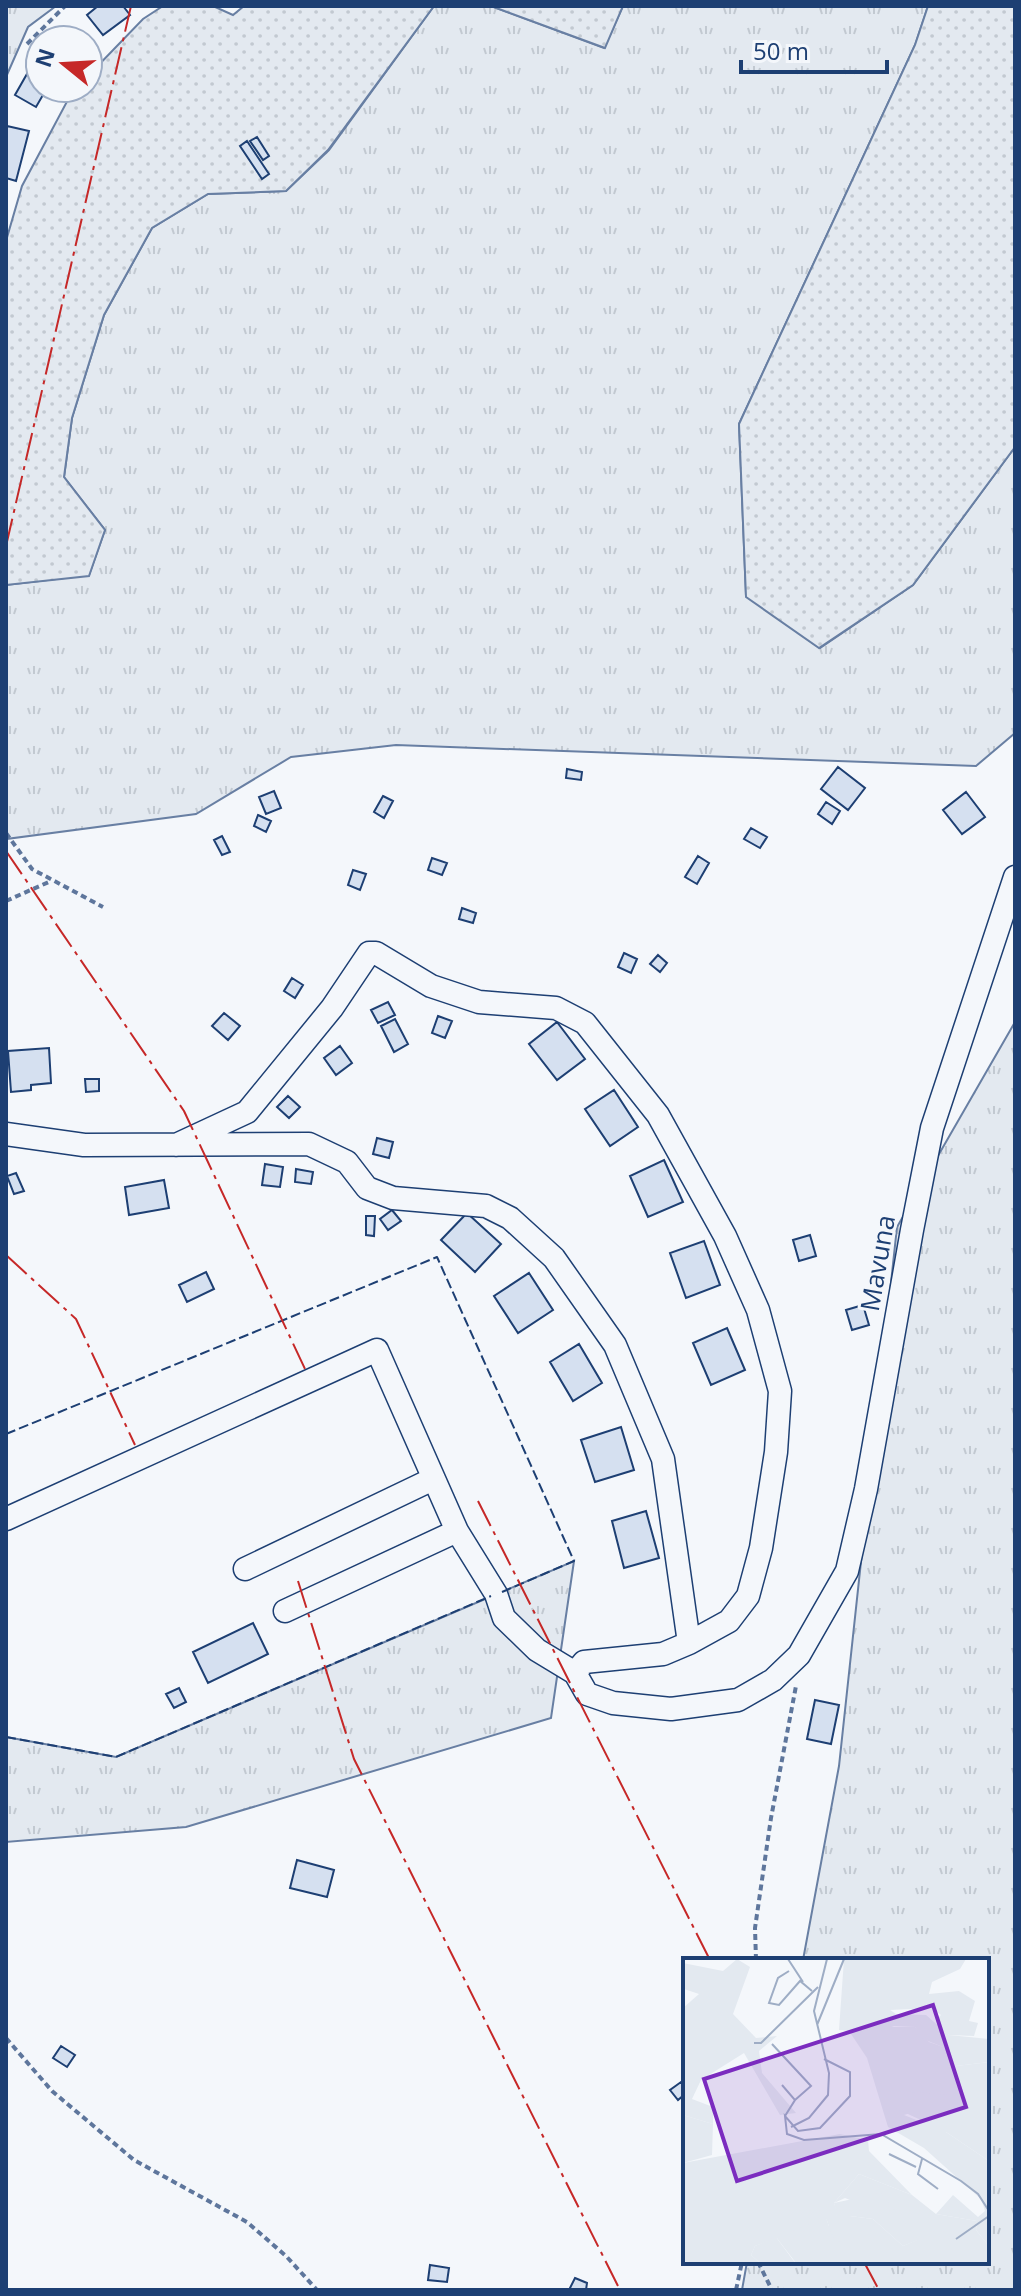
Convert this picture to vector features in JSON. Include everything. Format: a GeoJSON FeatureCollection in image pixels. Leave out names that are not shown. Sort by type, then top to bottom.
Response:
{"type":"FeatureCollection","features":[{"type":"Feature","properties":{"kind":"street","name":"Mavuna"},"geometry":{"type":"LineString","coordinates":[[575,1673],[587,1694],[613,1703],[671,1709],[738,1700],[773,1680],[799,1655],[847,1571],[866,1489],[932,1128],[1015,877]]}},
{"type":"Feature","properties":{"kind":"street"},"geometry":{"type":"LineString","coordinates":[[6,1519],[377,1350],[457,1531],[496,1594],[504,1618],[537,1650],[575,1673],[584,1662],[663,1654],[729,1621],[748,1596],[761,1548],[776,1452],[780,1391],[758,1310],[725,1236],[658,1115],[585,1023],[556,1008],[479,1002],[431,986],[376,953],[369,953],[332,1008],[247,1112],[176,1145]]}},
{"type":"Feature","properties":{"kind":"street"},"geometry":{"type":"LineString","coordinates":[[6,1134],[84,1145],[309,1144],[347,1162],[367,1188],[393,1198],[486,1206],[510,1218],[554,1258],[615,1345],[663,1459],[689,1643]]}},
{"type":"Feature","properties":{"kind":"street"},"geometry":{"type":"LineString","coordinates":[[245,1569],[433,1479]]}},
{"type":"Feature","properties":{"kind":"street"},"geometry":{"type":"LineString","coordinates":[[285,1611],[457,1531]]}},
{"type":"Feature","properties":{"kind":"path"},"geometry":{"type":"LineString","coordinates":[[47,24],[65,6]]}},
{"type":"Feature","properties":{"kind":"path"},"geometry":{"type":"LineString","coordinates":[[6,833],[32,869],[103,907]]}},
{"type":"Feature","properties":{"kind":"path"},"geometry":{"type":"LineString","coordinates":[[6,901],[52,880]]}},
{"type":"Feature","properties":{"kind":"path"},"geometry":{"type":"LineString","coordinates":[[756,1958],[755,1928],[771,1818],[795,1695],[799,1655]]}},
{"type":"Feature","properties":{"kind":"path"},"geometry":{"type":"LineString","coordinates":[[6,2038],[52,2091],[134,2160],[247,2222],[286,2256],[317,2290]]}},
{"type":"Feature","properties":{"kind":"path"},"geometry":{"type":"LineString","coordinates":[[736,2290],[742,2264]]}},
{"type":"Feature","properties":{"kind":"path"},"geometry":{"type":"LineString","coordinates":[[759,2264],[772,2290]]}},
{"type":"Feature","properties":{"kind":"green space"},"geometry":{"type":"Polygon","coordinates":[[[6,6],[56,6],[32,24],[24,24],[24,36],[6,77],[6,6]]]}},
{"type":"Feature","properties":{"kind":"green space"},"geometry":{"type":"Polygon","coordinates":[[[163,6],[213,6],[233,15],[244,6],[434,6],[328,150],[286,191],[208,194],[152,228],[104,315],[72,418],[64,477],[105,530],[89,576],[6,585],[6,241],[22,186],[66,104],[104,104],[104,59],[143,19],[163,6]]]}},
{"type":"Feature","properties":{"kind":"green space"},"geometry":{"type":"Polygon","coordinates":[[[434,6],[491,6],[604,48],[623,6],[928,6],[915,45],[739,424],[746,596],[820,648],[913,585],[1015,447],[1015,733],[976,766],[396,745],[291,757],[196,814],[6,839],[6,585],[89,575],[105,530],[64,477],[72,418],[104,315],[152,228],[208,194],[286,191],[329,150],[434,6]]]}},
{"type":"Feature","properties":{"kind":"green space"},"geometry":{"type":"Polygon","coordinates":[[[491,6],[623,6],[605,48],[491,6]]]}},
{"type":"Feature","properties":{"kind":"green space"},"geometry":{"type":"Polygon","coordinates":[[[928,6],[1015,6],[1015,447],[913,585],[819,648],[746,597],[739,424],[915,45],[928,6]]]}},
{"type":"Feature","properties":{"kind":"green space"},"geometry":{"type":"Polygon","coordinates":[[[1015,1022],[1015,2290],[742,2290],[747,2264],[989,2264],[989,1958],[803,1958],[839,1766],[897,1227],[1015,1022]]]}},
{"type":"Feature","properties":{"kind":"green space"},"geometry":{"type":"Polygon","coordinates":[[[574,1561],[551,1718],[186,1827],[6,1842],[6,1737],[116,1757],[574,1561]]]}},
{"type":"Feature","properties":{"kind":"building"},"geometry":{"type":"Polygon","coordinates":[[[98,6],[123,6],[130,15],[104,34],[104,24],[94,24],[87,15],[98,6]]]}},
{"type":"Feature","properties":{"kind":"building"},"geometry":{"type":"Polygon","coordinates":[[[24,79],[24,100],[15,95],[24,79]]]}},
{"type":"Feature","properties":{"kind":"building"},"geometry":{"type":"Polygon","coordinates":[[[7,126],[29,131],[16,181],[6,178],[7,126]]]}},
{"type":"Feature","properties":{"kind":"building"},"geometry":{"type":"Polygon","coordinates":[[[257,137],[269,156],[263,160],[250,141],[257,137]]]}},
{"type":"Feature","properties":{"kind":"building"},"geometry":{"type":"Polygon","coordinates":[[[247,141],[269,174],[262,179],[240,146],[247,141]]]}},
{"type":"Feature","properties":{"kind":"building"},"geometry":{"type":"Polygon","coordinates":[[[838,767],[865,788],[848,810],[821,789],[838,767]]]}},
{"type":"Feature","properties":{"kind":"building"},"geometry":{"type":"Polygon","coordinates":[[[567,769],[582,772],[581,780],[566,778],[567,769]]]}},
{"type":"Feature","properties":{"kind":"building"},"geometry":{"type":"Polygon","coordinates":[[[274,791],[281,808],[266,814],[259,797],[274,791]]]}},
{"type":"Feature","properties":{"kind":"building"},"geometry":{"type":"Polygon","coordinates":[[[966,792],[985,817],[962,834],[943,810],[966,792]]]}},
{"type":"Feature","properties":{"kind":"building"},"geometry":{"type":"Polygon","coordinates":[[[383,796],[393,801],[384,818],[374,812],[383,796]]]}},
{"type":"Feature","properties":{"kind":"building"},"geometry":{"type":"Polygon","coordinates":[[[826,802],[840,811],[832,824],[818,814],[826,802]]]}},
{"type":"Feature","properties":{"kind":"building"},"geometry":{"type":"Polygon","coordinates":[[[258,815],[271,821],[266,832],[254,826],[258,815]]]}},
{"type":"Feature","properties":{"kind":"building"},"geometry":{"type":"Polygon","coordinates":[[[751,828],[767,837],[760,848],[744,839],[751,828]]]}},
{"type":"Feature","properties":{"kind":"building"},"geometry":{"type":"Polygon","coordinates":[[[222,836],[230,852],[222,855],[214,840],[222,836]]]}},
{"type":"Feature","properties":{"kind":"building"},"geometry":{"type":"Polygon","coordinates":[[[698,856],[709,863],[697,884],[685,877],[698,856]]]}},
{"type":"Feature","properties":{"kind":"building"},"geometry":{"type":"Polygon","coordinates":[[[432,858],[447,863],[442,875],[428,870],[432,858]]]}},
{"type":"Feature","properties":{"kind":"building"},"geometry":{"type":"Polygon","coordinates":[[[353,870],[366,874],[360,890],[348,885],[353,870]]]}},
{"type":"Feature","properties":{"kind":"building"},"geometry":{"type":"Polygon","coordinates":[[[462,908],[476,913],[473,923],[459,919],[462,908]]]}},
{"type":"Feature","properties":{"kind":"building"},"geometry":{"type":"Polygon","coordinates":[[[624,953],[637,959],[631,973],[618,967],[624,953]]]}},
{"type":"Feature","properties":{"kind":"building"},"geometry":{"type":"Polygon","coordinates":[[[658,955],[667,963],[660,972],[650,964],[658,955]]]}},
{"type":"Feature","properties":{"kind":"building"},"geometry":{"type":"Polygon","coordinates":[[[292,978],[303,985],[295,998],[284,991],[292,978]]]}},
{"type":"Feature","properties":{"kind":"building"},"geometry":{"type":"Polygon","coordinates":[[[388,1002],[395,1015],[378,1023],[371,1010],[388,1002]]]}},
{"type":"Feature","properties":{"kind":"building"},"geometry":{"type":"Polygon","coordinates":[[[224,1013],[240,1026],[228,1040],[212,1026],[224,1013]]]}},
{"type":"Feature","properties":{"kind":"building"},"geometry":{"type":"Polygon","coordinates":[[[438,1016],[452,1021],[445,1038],[432,1033],[438,1016]]]}},
{"type":"Feature","properties":{"kind":"building"},"geometry":{"type":"Polygon","coordinates":[[[395,1019],[408,1044],[394,1052],[381,1026],[395,1019]]]}},
{"type":"Feature","properties":{"kind":"building"},"geometry":{"type":"Polygon","coordinates":[[[557,1022],[585,1059],[557,1080],[529,1044],[557,1022]]]}},
{"type":"Feature","properties":{"kind":"building"},"geometry":{"type":"Polygon","coordinates":[[[340,1046],[352,1063],[336,1075],[324,1058],[340,1046]]]}},
{"type":"Feature","properties":{"kind":"building"},"geometry":{"type":"Polygon","coordinates":[[[49,1048],[51,1083],[31,1085],[31,1090],[11,1092],[8,1051],[49,1048]]]}},
{"type":"Feature","properties":{"kind":"building"},"geometry":{"type":"Polygon","coordinates":[[[85,1079],[99,1079],[99,1091],[86,1092],[85,1079]]]}},
{"type":"Feature","properties":{"kind":"building"},"geometry":{"type":"Polygon","coordinates":[[[614,1090],[638,1127],[610,1146],[585,1109],[614,1090]]]}},
{"type":"Feature","properties":{"kind":"building"},"geometry":{"type":"Polygon","coordinates":[[[288,1096],[300,1107],[289,1118],[277,1107],[288,1096]]]}},
{"type":"Feature","properties":{"kind":"building"},"geometry":{"type":"Polygon","coordinates":[[[377,1138],[393,1142],[389,1158],[373,1154],[377,1138]]]}},
{"type":"Feature","properties":{"kind":"building"},"geometry":{"type":"Polygon","coordinates":[[[664,1160],[683,1202],[648,1217],[630,1176],[664,1160]]]}},
{"type":"Feature","properties":{"kind":"building"},"geometry":{"type":"Polygon","coordinates":[[[265,1164],[283,1167],[280,1187],[262,1185],[265,1164]]]}},
{"type":"Feature","properties":{"kind":"building"},"geometry":{"type":"Polygon","coordinates":[[[296,1169],[313,1172],[311,1184],[295,1182],[296,1169]]]}},
{"type":"Feature","properties":{"kind":"building"},"geometry":{"type":"Polygon","coordinates":[[[16,1173],[24,1191],[14,1194],[7,1176],[16,1173]]]}},
{"type":"Feature","properties":{"kind":"building"},"geometry":{"type":"Polygon","coordinates":[[[164,1180],[169,1208],[129,1215],[125,1187],[164,1180]]]}},
{"type":"Feature","properties":{"kind":"building"},"geometry":{"type":"Polygon","coordinates":[[[392,1210],[401,1221],[388,1230],[380,1219],[392,1210]]]}},
{"type":"Feature","properties":{"kind":"building"},"geometry":{"type":"Polygon","coordinates":[[[467,1213],[501,1244],[475,1272],[441,1240],[467,1213]]]}},
{"type":"Feature","properties":{"kind":"building"},"geometry":{"type":"Polygon","coordinates":[[[366,1216],[375,1216],[374,1236],[366,1235],[366,1216]]]}},
{"type":"Feature","properties":{"kind":"building"},"geometry":{"type":"Polygon","coordinates":[[[810,1235],[816,1256],[799,1261],[793,1240],[810,1235]]]}},
{"type":"Feature","properties":{"kind":"building"},"geometry":{"type":"Polygon","coordinates":[[[704,1241],[720,1285],[686,1298],[670,1253],[704,1241]]]}},
{"type":"Feature","properties":{"kind":"building"},"geometry":{"type":"Polygon","coordinates":[[[206,1272],[214,1289],[187,1302],[179,1285],[206,1272]]]}},
{"type":"Feature","properties":{"kind":"building"},"geometry":{"type":"Polygon","coordinates":[[[529,1273],[553,1310],[518,1333],[494,1296],[529,1273]]]}},
{"type":"Feature","properties":{"kind":"building"},"geometry":{"type":"Polygon","coordinates":[[[863,1305],[869,1325],[852,1330],[846,1310],[863,1305]]]}},
{"type":"Feature","properties":{"kind":"building"},"geometry":{"type":"Polygon","coordinates":[[[727,1328],[745,1370],[711,1385],[693,1343],[727,1328]]]}},
{"type":"Feature","properties":{"kind":"building"},"geometry":{"type":"Polygon","coordinates":[[[579,1344],[602,1383],[573,1401],[550,1362],[579,1344]]]}},
{"type":"Feature","properties":{"kind":"building"},"geometry":{"type":"Polygon","coordinates":[[[621,1427],[634,1470],[595,1482],[581,1440],[621,1427]]]}},
{"type":"Feature","properties":{"kind":"building"},"geometry":{"type":"Polygon","coordinates":[[[646,1511],[659,1558],[624,1568],[612,1521],[646,1511]]]}},
{"type":"Feature","properties":{"kind":"building"},"geometry":{"type":"Polygon","coordinates":[[[253,1623],[268,1654],[208,1683],[193,1652],[253,1623]]]}},
{"type":"Feature","properties":{"kind":"building"},"geometry":{"type":"Polygon","coordinates":[[[179,1688],[186,1702],[174,1708],[166,1694],[179,1688]]]}},
{"type":"Feature","properties":{"kind":"building"},"geometry":{"type":"Polygon","coordinates":[[[815,1700],[839,1705],[831,1744],[807,1739],[815,1700]]]}},
{"type":"Feature","properties":{"kind":"building"},"geometry":{"type":"Polygon","coordinates":[[[297,1860],[334,1870],[327,1897],[290,1888],[297,1860]]]}},
{"type":"Feature","properties":{"kind":"building"},"geometry":{"type":"Polygon","coordinates":[[[61,2046],[75,2055],[67,2067],[53,2058],[61,2046]]]}},
{"type":"Feature","properties":{"kind":"building"},"geometry":{"type":"Polygon","coordinates":[[[681,2082],[683,2096],[678,2100],[670,2090],[681,2082]]]}},
{"type":"Feature","properties":{"kind":"building"},"geometry":{"type":"Polygon","coordinates":[[[430,2265],[449,2268],[447,2282],[428,2280],[430,2265]]]}},
{"type":"Feature","properties":{"kind":"building"},"geometry":{"type":"Polygon","coordinates":[[[575,2278],[587,2283],[586,2290],[569,2290],[575,2278]]]}},
{"type":"Feature","properties":{"kind":"fence"},"geometry":{"type":"LineString","coordinates":[[6,1434],[437,1257],[574,1561],[502,1592]]}},
{"type":"Feature","properties":{"kind":"fence"},"geometry":{"type":"LineString","coordinates":[[6,1737],[116,1757],[491,1596]]}},
{"type":"Feature","properties":{"kind":"power"},"geometry":{"type":"LineString","coordinates":[[6,546],[131,6]]}},
{"type":"Feature","properties":{"kind":"power"},"geometry":{"type":"LineString","coordinates":[[6,851],[184,1111],[305,1369]]}},
{"type":"Feature","properties":{"kind":"power"},"geometry":{"type":"LineString","coordinates":[[6,1255],[76,1319],[135,1445]]}},
{"type":"Feature","properties":{"kind":"power"},"geometry":{"type":"LineString","coordinates":[[478,1501],[709,1958]]}},
{"type":"Feature","properties":{"kind":"power"},"geometry":{"type":"LineString","coordinates":[[298,1581],[354,1759],[620,2290]]}},
{"type":"Feature","properties":{"kind":"power"},"geometry":{"type":"LineString","coordinates":[[865,2264],[879,2290]]}}]}
